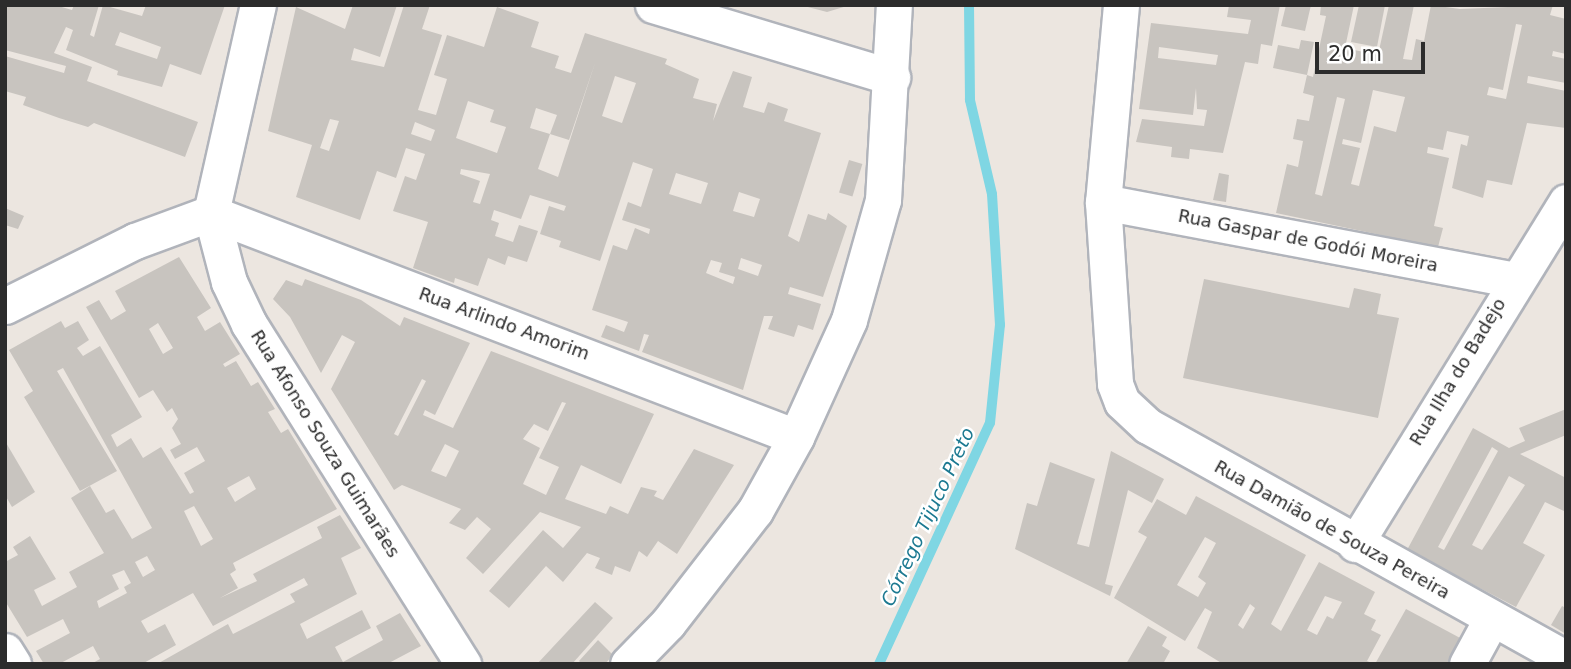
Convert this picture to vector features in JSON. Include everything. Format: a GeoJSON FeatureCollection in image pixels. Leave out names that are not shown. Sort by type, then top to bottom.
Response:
{"type":"FeatureCollection","features":[{"type":"Feature","properties":{"kind":"street"},"geometry":{"type":"LineString","coordinates":[[5,306],[135,242],[211,214],[258,5]]}},
{"type":"Feature","properties":{"kind":"street"},"geometry":{"type":"LineString","coordinates":[[653,5],[892,77]]}},
{"type":"Feature","properties":{"kind":"street"},"geometry":{"type":"LineString","coordinates":[[628,664],[668,623],[755,511],[796,437],[849,320],[883,200],[894,5]]}},
{"type":"Feature","properties":{"kind":"street"},"geometry":{"type":"LineString","coordinates":[[1103,202],[1121,5]]}},
{"type":"Feature","properties":{"kind":"street","name":"Rua Gaspar de Godói Moreira"},"geometry":{"type":"LineString","coordinates":[[1103,202],[1514,280]]}},
{"type":"Feature","properties":{"kind":"street","name":"Rua Damião de Souza Pereira"},"geometry":{"type":"LineString","coordinates":[[1103,202],[1115,384],[1132,415],[1355,544],[1566,659]]}},
{"type":"Feature","properties":{"kind":"street","name":"Rua Ilha do Badejo"},"geometry":{"type":"LineString","coordinates":[[1355,544],[1514,280],[1566,202]]}},
{"type":"Feature","properties":{"kind":"street","name":"Rua Arlindo Amorim"},"geometry":{"type":"LineString","coordinates":[[211,214],[796,437]]}},
{"type":"Feature","properties":{"kind":"street","name":"Rua Afonso Souza Guimarães"},"geometry":{"type":"LineString","coordinates":[[211,214],[229,282],[249,324],[463,664]]}},
{"type":"Feature","properties":{"kind":"street"},"geometry":{"type":"LineString","coordinates":[[1467,664],[1492,618]]}},
{"type":"Feature","properties":{"kind":"street"},"geometry":{"type":"LineString","coordinates":[[5,652],[13,664]]}},
{"type":"Feature","properties":{"kind":"building"},"geometry":{"type":"Polygon","coordinates":[[[5,5],[55,5],[72,10],[74,5],[99,5],[90,35],[94,37],[103,5],[142,16],[146,5],[225,5],[201,75],[170,64],[162,87],[117,75],[118,71],[66,50],[73,30],[66,27],[54,53],[92,67],[87,81],[198,122],[185,157],[94,123],[88,127],[23,105],[26,97],[5,91],[5,56],[64,73],[66,66],[5,50],[5,5]],[[120,32],[115,45],[157,59],[161,47],[120,32]]]}},
{"type":"Feature","properties":{"kind":"building"},"geometry":{"type":"Polygon","coordinates":[[[353,5],[397,5],[380,57],[354,48],[351,60],[384,67],[404,5],[430,5],[422,29],[442,35],[418,110],[436,115],[447,79],[434,75],[447,35],[484,47],[497,7],[539,22],[531,47],[559,56],[555,68],[571,73],[585,33],[667,59],[665,64],[699,79],[693,98],[717,104],[713,121],[733,71],[752,77],[743,107],[764,113],[768,102],[788,109],[784,121],[821,133],[788,236],[799,242],[808,214],[826,220],[828,213],[847,226],[823,297],[790,287],[788,294],[821,304],[813,330],[798,325],[794,337],[768,329],[773,316],[764,316],[743,390],[642,352],[649,335],[644,334],[639,351],[601,337],[606,325],[624,332],[628,322],[592,310],[613,245],[627,250],[635,228],[649,234],[650,229],[622,220],[628,202],[641,207],[653,169],[633,162],[600,261],[559,247],[561,241],[540,234],[549,206],[564,211],[566,206],[530,195],[521,219],[494,210],[491,220],[499,223],[495,236],[513,242],[519,225],[538,231],[527,262],[508,256],[505,265],[488,258],[478,286],[455,278],[454,283],[413,268],[428,222],[393,211],[405,176],[416,180],[425,154],[406,148],[396,178],[377,171],[360,220],[296,197],[312,145],[268,131],[296,7],[345,29],[353,5]],[[595,63],[569,140],[550,134],[538,169],[558,177],[595,63]],[[615,76],[602,116],[622,123],[636,83],[615,76]],[[468,101],[456,138],[497,153],[506,127],[490,122],[494,110],[468,101]],[[536,108],[530,128],[550,134],[557,115],[536,108]],[[330,119],[320,148],[329,151],[339,121],[330,119]],[[415,122],[411,134],[431,141],[435,130],[415,122]],[[461,169],[460,174],[480,181],[473,202],[480,204],[490,174],[461,169]],[[676,173],[669,194],[701,204],[708,183],[676,173]],[[739,192],[733,211],[754,217],[760,199],[739,192]],[[741,258],[738,269],[758,276],[762,265],[741,258]],[[711,260],[706,273],[733,284],[735,277],[719,272],[722,263],[711,260]]]}},
{"type":"Feature","properties":{"kind":"building"},"geometry":{"type":"Polygon","coordinates":[[[800,5],[847,5],[847,6],[827,12],[800,5]]]}},
{"type":"Feature","properties":{"kind":"building"},"geometry":{"type":"Polygon","coordinates":[[[1229,5],[1280,5],[1272,46],[1261,44],[1258,64],[1245,62],[1223,153],[1190,149],[1189,159],[1171,157],[1172,147],[1136,142],[1142,119],[1204,126],[1207,110],[1197,109],[1196,88],[1193,115],[1139,109],[1151,23],[1248,34],[1251,20],[1227,17],[1229,5]],[[1159,47],[1158,58],[1216,65],[1218,55],[1159,47]]]}},
{"type":"Feature","properties":{"kind":"building"},"geometry":{"type":"Polygon","coordinates":[[[1286,5],[1311,5],[1305,31],[1281,26],[1286,5]]]}},
{"type":"Feature","properties":{"kind":"building"},"geometry":{"type":"Polygon","coordinates":[[[1321,5],[1354,5],[1345,48],[1378,55],[1389,5],[1414,5],[1403,59],[1412,60],[1416,39],[1424,41],[1431,5],[1460,9],[1553,5],[1550,15],[1566,19],[1566,54],[1553,51],[1552,56],[1566,59],[1566,83],[1528,76],[1527,83],[1566,91],[1566,128],[1527,123],[1512,185],[1487,180],[1483,198],[1452,188],[1461,144],[1467,146],[1469,136],[1447,131],[1443,150],[1428,147],[1427,153],[1449,158],[1434,226],[1443,228],[1438,247],[1276,213],[1287,164],[1298,167],[1303,141],[1293,139],[1297,119],[1309,121],[1314,96],[1303,93],[1307,75],[1313,77],[1326,16],[1320,15],[1321,5]],[[1516,24],[1503,90],[1489,87],[1487,95],[1506,99],[1522,25],[1516,24]],[[1373,90],[1361,143],[1343,139],[1342,144],[1360,148],[1351,184],[1359,186],[1374,126],[1396,132],[1405,97],[1373,90]],[[1337,97],[1315,194],[1322,196],[1345,99],[1337,97]]]}},
{"type":"Feature","properties":{"kind":"building"},"geometry":{"type":"Polygon","coordinates":[[[1359,5],[1385,5],[1377,47],[1351,42],[1359,5]]]}},
{"type":"Feature","properties":{"kind":"building"},"geometry":{"type":"Polygon","coordinates":[[[1301,40],[1314,42],[1307,75],[1273,68],[1278,45],[1299,49],[1301,40]]]}},
{"type":"Feature","properties":{"kind":"building"},"geometry":{"type":"Polygon","coordinates":[[[849,160],[862,164],[852,197],[839,193],[849,160]]]}},
{"type":"Feature","properties":{"kind":"building"},"geometry":{"type":"Polygon","coordinates":[[[1219,173],[1229,175],[1226,202],[1213,200],[1219,173]]]}},
{"type":"Feature","properties":{"kind":"building"},"geometry":{"type":"Polygon","coordinates":[[[5,208],[24,216],[18,229],[5,225],[5,208]]]}},
{"type":"Feature","properties":{"kind":"building"},"geometry":{"type":"Polygon","coordinates":[[[179,257],[211,308],[197,317],[205,331],[220,322],[240,354],[223,364],[225,367],[236,361],[251,386],[258,382],[275,409],[268,412],[281,433],[288,429],[337,509],[233,563],[236,570],[230,574],[238,588],[220,598],[257,581],[253,574],[322,538],[317,527],[340,515],[361,548],[341,558],[357,594],[300,624],[307,639],[362,610],[371,628],[335,647],[343,662],[383,640],[376,626],[400,613],[421,646],[387,664],[157,664],[228,624],[233,634],[295,602],[290,594],[308,585],[304,578],[213,626],[193,593],[141,621],[148,633],[165,624],[176,645],[142,664],[91,664],[100,659],[93,646],[59,664],[44,664],[36,651],[70,633],[63,619],[27,637],[5,601],[5,562],[18,555],[13,547],[30,536],[56,579],[34,590],[42,606],[77,587],[69,572],[104,553],[71,498],[90,486],[106,513],[114,509],[132,539],[152,528],[63,368],[57,371],[117,471],[80,491],[24,397],[33,391],[9,350],[61,321],[65,328],[78,321],[89,340],[77,348],[83,356],[100,346],[142,417],[111,435],[117,447],[131,438],[143,458],[161,447],[190,494],[194,492],[184,473],[205,461],[197,447],[175,459],[170,450],[181,444],[172,428],[178,419],[172,408],[167,412],[153,390],[139,398],[86,307],[99,300],[111,320],[126,311],[115,291],[179,257]],[[158,323],[149,329],[163,354],[173,348],[158,323]],[[249,476],[227,488],[235,502],[256,489],[249,476]],[[194,506],[184,511],[201,546],[213,539],[194,506]],[[147,556],[135,562],[143,577],[155,570],[147,556]],[[124,570],[112,575],[119,589],[97,601],[99,608],[127,593],[124,587],[131,583],[124,570]]]}},
{"type":"Feature","properties":{"kind":"building"},"geometry":{"type":"Polygon","coordinates":[[[305,279],[361,300],[400,326],[404,317],[470,343],[435,415],[425,410],[423,415],[453,428],[491,351],[654,414],[621,484],[581,465],[565,499],[606,514],[610,506],[628,514],[641,487],[657,491],[654,496],[663,500],[694,449],[734,465],[677,554],[658,541],[647,557],[639,551],[630,572],[615,566],[612,575],[595,568],[600,558],[587,553],[563,582],[546,566],[509,608],[489,591],[543,530],[563,548],[581,527],[540,512],[483,574],[466,558],[491,529],[477,517],[465,530],[449,523],[461,509],[402,485],[394,490],[331,389],[355,342],[342,335],[321,373],[290,317],[273,299],[286,280],[302,286],[305,279]],[[422,379],[394,434],[398,436],[426,381],[422,379]],[[562,402],[548,431],[534,424],[523,439],[540,448],[523,484],[546,495],[559,467],[539,458],[566,403],[562,402]],[[445,444],[431,471],[446,477],[459,451],[445,444]]]}},
{"type":"Feature","properties":{"kind":"building"},"geometry":{"type":"Polygon","coordinates":[[[1204,279],[1349,308],[1354,288],[1381,294],[1377,314],[1399,318],[1378,418],[1183,378],[1204,279]]]}},
{"type":"Feature","properties":{"kind":"building"},"geometry":{"type":"Polygon","coordinates":[[[1566,409],[1566,435],[1520,454],[1566,478],[1566,512],[1545,502],[1523,543],[1545,555],[1516,607],[1407,550],[1473,428],[1509,448],[1525,441],[1519,428],[1566,409]],[[1492,447],[1438,547],[1444,550],[1498,451],[1492,447]],[[1509,476],[1472,545],[1482,550],[1525,485],[1509,476]]]}},
{"type":"Feature","properties":{"kind":"building"},"geometry":{"type":"Polygon","coordinates":[[[5,441],[35,492],[12,507],[5,495],[5,441]]]}},
{"type":"Feature","properties":{"kind":"building"},"geometry":{"type":"Polygon","coordinates":[[[1111,451],[1164,479],[1152,503],[1128,490],[1105,584],[1113,586],[1110,596],[1015,549],[1027,503],[1037,506],[1050,462],[1095,479],[1077,544],[1089,547],[1111,451]]]}},
{"type":"Feature","properties":{"kind":"building"},"geometry":{"type":"Polygon","coordinates":[[[1196,496],[1306,555],[1271,624],[1281,631],[1319,562],[1375,592],[1364,614],[1376,620],[1371,630],[1381,635],[1367,661],[1374,664],[1223,664],[1197,648],[1212,612],[1205,608],[1185,641],[1114,598],[1147,537],[1138,532],[1157,499],[1186,515],[1196,496]],[[1205,537],[1177,585],[1198,597],[1206,583],[1198,577],[1216,543],[1205,537]],[[1325,596],[1307,630],[1317,635],[1327,616],[1333,619],[1342,602],[1325,596]],[[1250,604],[1238,625],[1243,629],[1255,608],[1250,604]]]}},
{"type":"Feature","properties":{"kind":"building"},"geometry":{"type":"Polygon","coordinates":[[[595,602],[613,618],[572,664],[537,664],[595,602]]]}},
{"type":"Feature","properties":{"kind":"building"},"geometry":{"type":"Polygon","coordinates":[[[1562,606],[1566,608],[1566,634],[1551,625],[1562,606]]]}},
{"type":"Feature","properties":{"kind":"building"},"geometry":{"type":"Polygon","coordinates":[[[1406,609],[1462,639],[1449,664],[1375,664],[1406,609]]]}},
{"type":"Feature","properties":{"kind":"building"},"geometry":{"type":"Polygon","coordinates":[[[1148,626],[1167,637],[1162,646],[1170,651],[1163,664],[1126,664],[1148,626]]]}},
{"type":"Feature","properties":{"kind":"building"},"geometry":{"type":"Polygon","coordinates":[[[598,640],[613,655],[605,664],[582,664],[579,661],[598,640]]]}},
{"type":"Feature","properties":{"kind":"waterway","name":"Córrego Tijuco Preto"},"geometry":{"type":"LineString","coordinates":[[879,664],[990,423],[1000,325],[992,194],[970,100],[969,5]]}}]}
